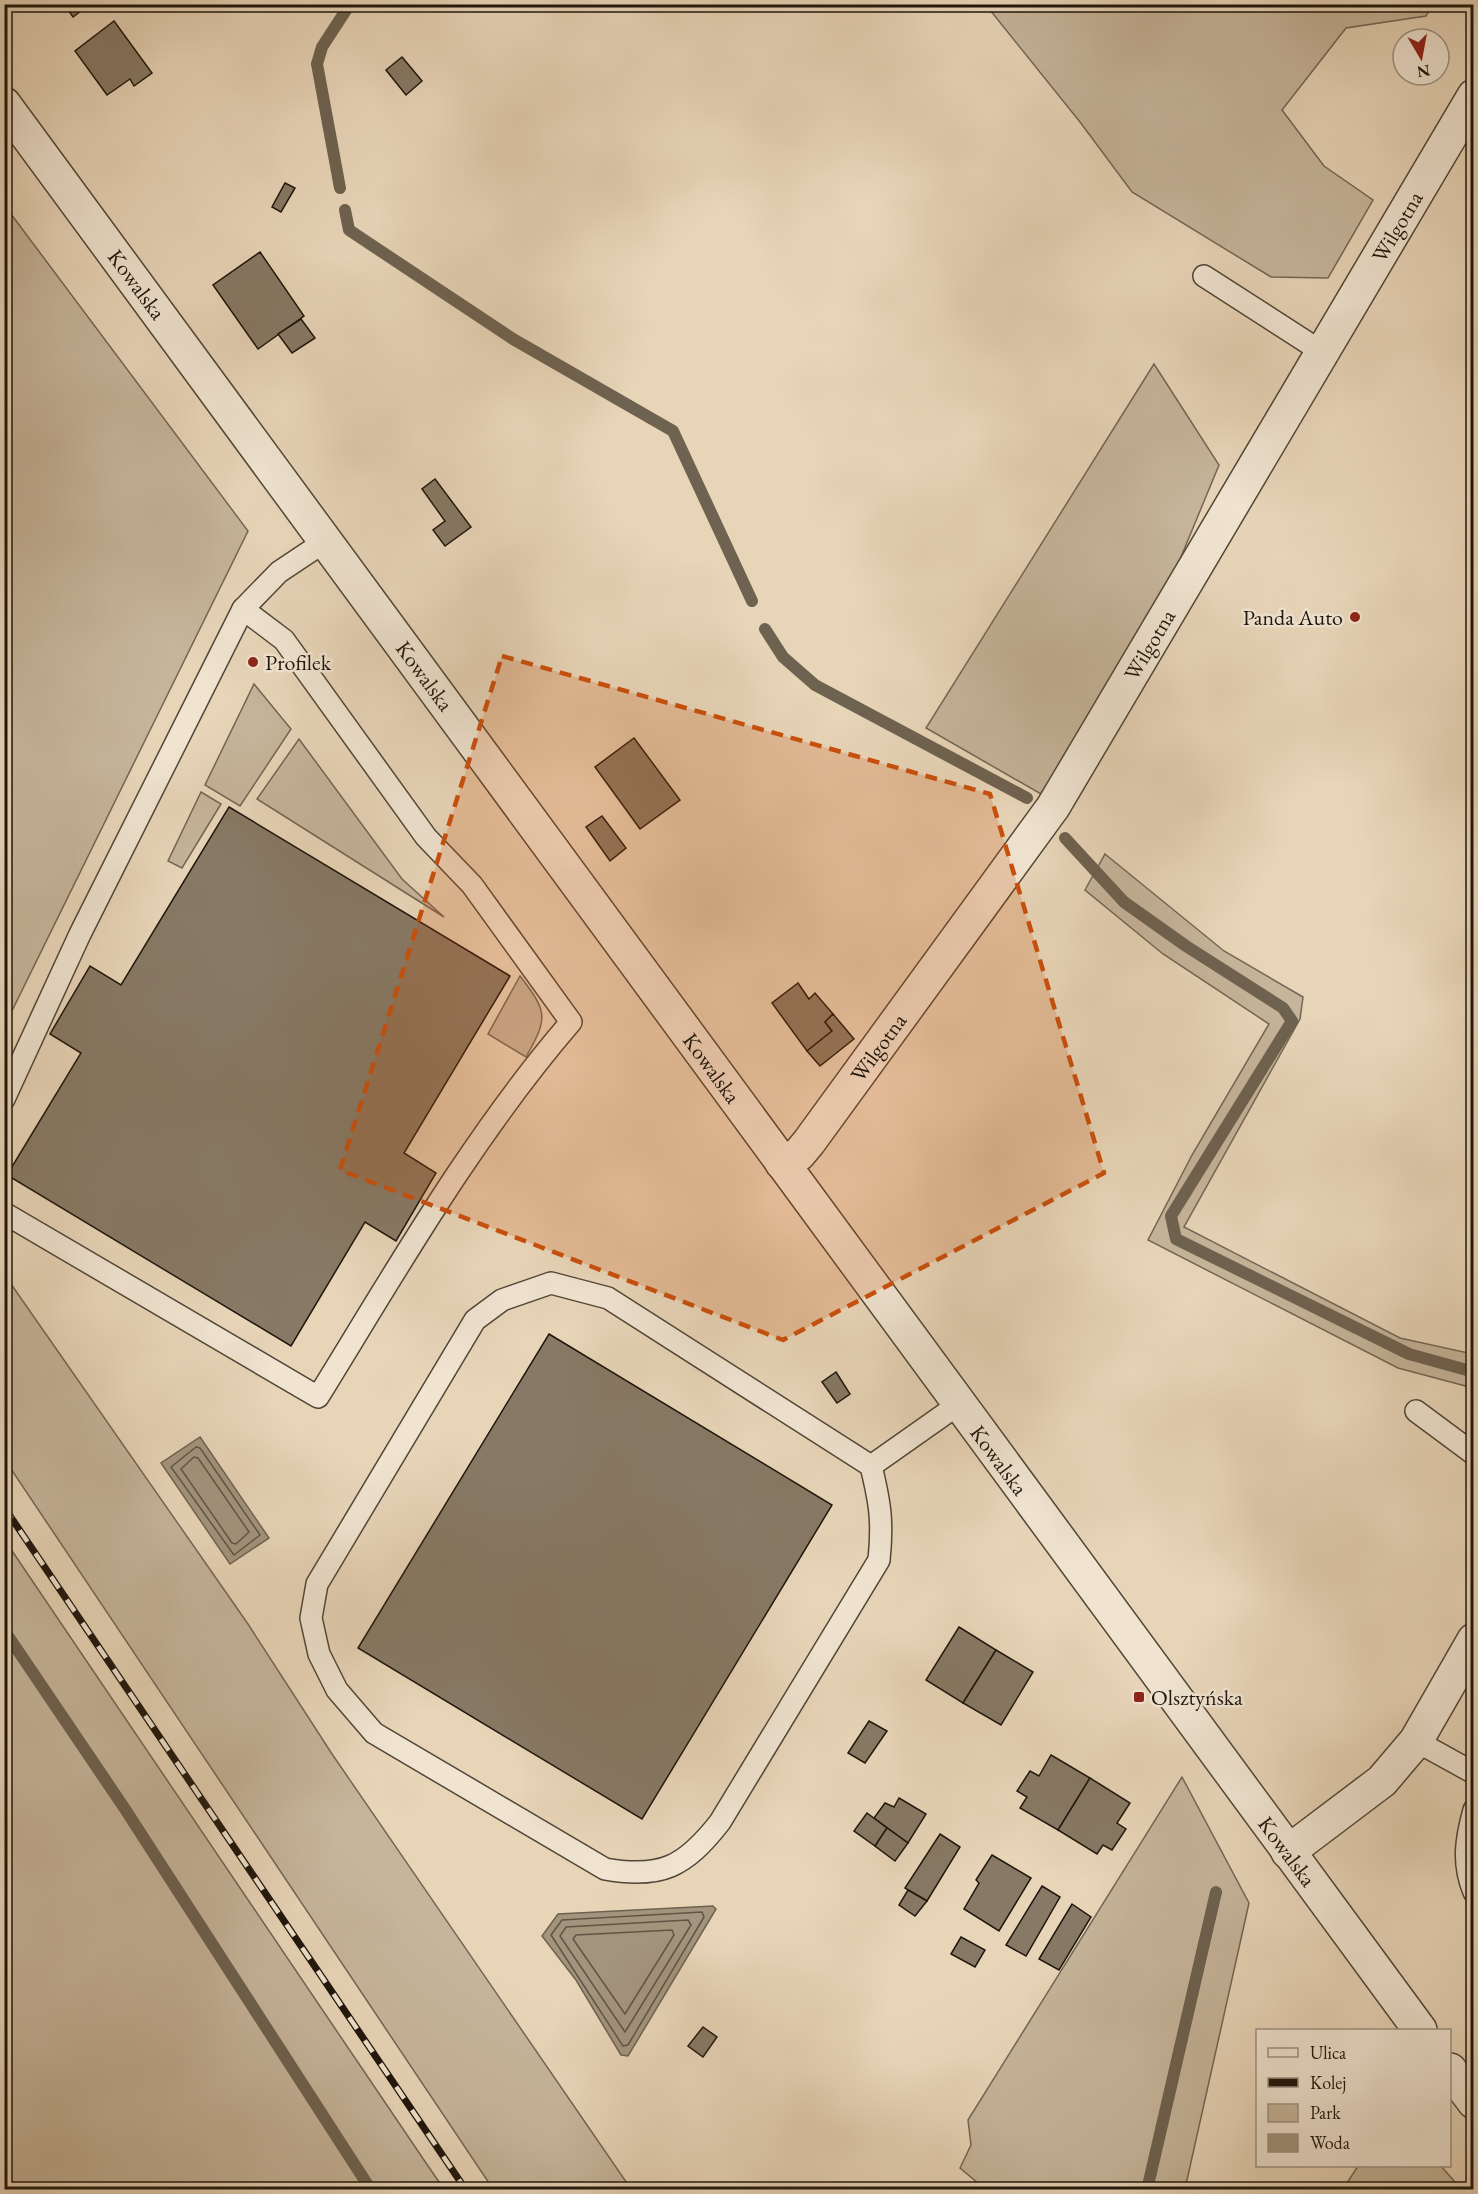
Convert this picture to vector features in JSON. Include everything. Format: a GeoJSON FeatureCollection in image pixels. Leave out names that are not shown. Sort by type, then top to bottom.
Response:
{"type":"FeatureCollection","features":[{"type":"Feature","properties":{"kind":"street","name":"Wilgotna"},"geometry":{"type":"LineString","coordinates":[[782,1163],[799,1154],[809,1142],[1053,807],[1473,96]]}},
{"type":"Feature","properties":{"kind":"street","name":"Kowalska"},"geometry":{"type":"LineString","coordinates":[[4,104],[327,540],[958,1404],[1419,2029]]}},
{"type":"Feature","properties":{"kind":"street"},"geometry":{"type":"LineString","coordinates":[[1288,1852],[1382,1781],[1416,1741],[1473,1640]]}},
{"type":"Feature","properties":{"kind":"street"},"geometry":{"type":"LineString","coordinates":[[1451,2073],[1473,2102]]}},
{"type":"Feature","properties":{"kind":"lane"},"geometry":{"type":"LineString","coordinates":[[1204,276],[1322,352]]}},
{"type":"Feature","properties":{"kind":"lane"},"geometry":{"type":"LineString","coordinates":[[4,1099],[80,934],[243,609],[279,572],[327,540]]}},
{"type":"Feature","properties":{"kind":"lane"},"geometry":{"type":"LineString","coordinates":[[4,1213],[318,1397],[454,1176],[525,1075],[571,1022],[472,885],[426,837],[284,640],[243,609]]}},
{"type":"Feature","properties":{"kind":"lane"},"geometry":{"type":"LineString","coordinates":[[551,1283],[608,1298],[871,1466],[883,1525],[879,1560],[720,1822],[700,1848],[671,1869],[635,1874],[604,1869],[374,1733],[337,1689],[319,1654],[311,1618],[317,1584],[475,1320],[502,1300],[551,1283]]}},
{"type":"Feature","properties":{"kind":"lane"},"geometry":{"type":"LineString","coordinates":[[871,1466],[958,1404]]}},
{"type":"Feature","properties":{"kind":"lane"},"geometry":{"type":"LineString","coordinates":[[1416,1411],[1473,1454]]}},
{"type":"Feature","properties":{"kind":"lane"},"geometry":{"type":"LineString","coordinates":[[1416,1741],[1473,1773]]}},
{"type":"Feature","properties":{"kind":"lane"},"geometry":{"type":"LineString","coordinates":[[1473,1810],[1465,1841],[1467,1874],[1473,1892]]}},
{"type":"Feature","properties":{"kind":"highlighted area"},"geometry":{"type":"Polygon","coordinates":[[[502,656],[990,794],[1104,1173],[783,1340],[340,1170],[502,656]]]}},
{"type":"Feature","properties":{"kind":"green space"},"geometry":{"type":"Polygon","coordinates":[[[986,5],[1432,5],[1426,16],[1346,28],[1282,110],[1324,166],[1373,200],[1328,278],[1271,277],[1132,192],[1080,122],[986,5]]]}},
{"type":"Feature","properties":{"kind":"green space"},"geometry":{"type":"Polygon","coordinates":[[[5,206],[248,531],[5,1025],[5,206]]]}},
{"type":"Feature","properties":{"kind":"green space"},"geometry":{"type":"Polygon","coordinates":[[[1154,364],[1219,465],[1169,586],[1041,794],[926,728],[1154,364]]]}},
{"type":"Feature","properties":{"kind":"green space"},"geometry":{"type":"Polygon","coordinates":[[[254,684],[291,729],[240,806],[205,785],[254,684]]]}},
{"type":"Feature","properties":{"kind":"green space"},"geometry":{"type":"Polygon","coordinates":[[[299,739],[402,879],[444,917],[257,799],[299,739]]]}},
{"type":"Feature","properties":{"kind":"green space"},"geometry":{"type":"Polygon","coordinates":[[[201,792],[221,804],[182,868],[168,861],[201,792]]]}},
{"type":"Feature","properties":{"kind":"green space"},"geometry":{"type":"Polygon","coordinates":[[[1105,854],[1224,951],[1303,997],[1300,1019],[1184,1227],[1400,1338],[1473,1354],[1473,1388],[1398,1368],[1148,1240],[1192,1155],[1269,1024],[1163,954],[1085,890],[1105,854]]]}},
{"type":"Feature","properties":{"kind":"green space"},"geometry":{"type":"Polygon","coordinates":[[[520,976],[536,998],[542,1015],[538,1033],[526,1057],[488,1034],[520,976]]]}},
{"type":"Feature","properties":{"kind":"green space"},"geometry":{"type":"Polygon","coordinates":[[[4,1274],[248,1624],[332,1754],[631,2189],[493,2189],[5,1460],[4,1274]]]}},
{"type":"Feature","properties":{"kind":"green space"},"geometry":{"type":"Polygon","coordinates":[[[4,1539],[426,2163],[444,2189],[5,2189],[4,1539]]]}},
{"type":"Feature","properties":{"kind":"green space"},"geometry":{"type":"Polygon","coordinates":[[[1182,1777],[1249,1903],[1185,2189],[985,2189],[960,2168],[971,2145],[968,2120],[1182,1777]]]}},
{"type":"Feature","properties":{"kind":"green space"},"geometry":{"type":"Polygon","coordinates":[[[1357,2167],[1442,2167],[1461,2189],[1343,2189],[1357,2167]]]}},
{"type":"Feature","properties":{"kind":"water"},"geometry":{"type":"Polygon","coordinates":[[[200,1437],[269,1538],[230,1564],[161,1463],[200,1437]]]}},
{"type":"Feature","properties":{"kind":"water"},"geometry":{"type":"Polygon","coordinates":[[[713,1906],[716,1909],[628,2056],[621,2055],[576,1980],[542,1936],[558,1914],[713,1906]]]}},
{"type":"Feature","properties":{"kind":"building"},"geometry":{"type":"Polygon","coordinates":[[[64,4],[90,4],[73,17],[64,4]]]}},
{"type":"Feature","properties":{"kind":"building"},"geometry":{"type":"Polygon","coordinates":[[[114,21],[152,73],[134,86],[130,79],[107,95],[75,51],[114,21]]]}},
{"type":"Feature","properties":{"kind":"building"},"geometry":{"type":"Polygon","coordinates":[[[402,57],[422,81],[406,95],[386,70],[402,57]]]}},
{"type":"Feature","properties":{"kind":"building"},"geometry":{"type":"Polygon","coordinates":[[[285,183],[295,188],[281,212],[272,207],[285,183]]]}},
{"type":"Feature","properties":{"kind":"building"},"geometry":{"type":"Polygon","coordinates":[[[260,252],[304,316],[258,349],[213,285],[260,252]]]}},
{"type":"Feature","properties":{"kind":"building"},"geometry":{"type":"Polygon","coordinates":[[[301,319],[315,338],[292,353],[278,334],[301,319]]]}},
{"type":"Feature","properties":{"kind":"building"},"geometry":{"type":"Polygon","coordinates":[[[435,479],[471,527],[445,546],[433,530],[445,521],[422,489],[435,479]]]}},
{"type":"Feature","properties":{"kind":"building"},"geometry":{"type":"Polygon","coordinates":[[[634,738],[680,800],[640,829],[595,767],[634,738]]]}},
{"type":"Feature","properties":{"kind":"building"},"geometry":{"type":"Polygon","coordinates":[[[229,807],[510,976],[404,1153],[436,1173],[396,1241],[365,1222],[291,1346],[7,1175],[81,1053],[50,1034],[90,966],[121,985],[229,807]]]}},
{"type":"Feature","properties":{"kind":"building"},"geometry":{"type":"Polygon","coordinates":[[[602,816],[626,848],[610,861],[586,827],[602,816]]]}},
{"type":"Feature","properties":{"kind":"building"},"geometry":{"type":"Polygon","coordinates":[[[798,983],[809,999],[815,993],[833,1014],[825,1022],[832,1031],[807,1051],[772,1003],[798,983]]]}},
{"type":"Feature","properties":{"kind":"building"},"geometry":{"type":"Polygon","coordinates":[[[833,1014],[854,1039],[820,1066],[807,1051],[832,1031],[825,1022],[833,1014]]]}},
{"type":"Feature","properties":{"kind":"building"},"geometry":{"type":"Polygon","coordinates":[[[549,1334],[832,1505],[642,1819],[358,1648],[549,1334]]]}},
{"type":"Feature","properties":{"kind":"building"},"geometry":{"type":"Polygon","coordinates":[[[836,1372],[850,1394],[837,1403],[822,1382],[836,1372]]]}},
{"type":"Feature","properties":{"kind":"building"},"geometry":{"type":"Polygon","coordinates":[[[959,1627],[996,1650],[963,1703],[926,1680],[959,1627]]]}},
{"type":"Feature","properties":{"kind":"building"},"geometry":{"type":"Polygon","coordinates":[[[996,1650],[1033,1672],[1001,1725],[963,1703],[996,1650]]]}},
{"type":"Feature","properties":{"kind":"building"},"geometry":{"type":"Polygon","coordinates":[[[869,1721],[887,1731],[865,1763],[848,1753],[869,1721]]]}},
{"type":"Feature","properties":{"kind":"building"},"geometry":{"type":"Polygon","coordinates":[[[1051,1755],[1090,1778],[1058,1830],[1020,1808],[1027,1797],[1017,1791],[1030,1771],[1039,1776],[1051,1755]]]}},
{"type":"Feature","properties":{"kind":"building"},"geometry":{"type":"Polygon","coordinates":[[[1090,1778],[1130,1803],[1117,1823],[1126,1829],[1112,1850],[1103,1845],[1097,1854],[1058,1830],[1090,1778]]]}},
{"type":"Feature","properties":{"kind":"building"},"geometry":{"type":"Polygon","coordinates":[[[899,1798],[926,1814],[908,1843],[874,1818],[885,1803],[894,1807],[899,1798]]]}},
{"type":"Feature","properties":{"kind":"building"},"geometry":{"type":"Polygon","coordinates":[[[867,1813],[887,1828],[875,1846],[854,1831],[867,1813]]]}},
{"type":"Feature","properties":{"kind":"building"},"geometry":{"type":"Polygon","coordinates":[[[887,1828],[908,1843],[895,1861],[875,1846],[887,1828]]]}},
{"type":"Feature","properties":{"kind":"building"},"geometry":{"type":"Polygon","coordinates":[[[940,1834],[960,1847],[927,1901],[905,1888],[940,1834]]]}},
{"type":"Feature","properties":{"kind":"building"},"geometry":{"type":"Polygon","coordinates":[[[992,1855],[1031,1878],[999,1931],[964,1909],[979,1883],[976,1880],[992,1855]]]}},
{"type":"Feature","properties":{"kind":"building"},"geometry":{"type":"Polygon","coordinates":[[[1042,1886],[1060,1897],[1026,1956],[1006,1945],[1042,1886]]]}},
{"type":"Feature","properties":{"kind":"building"},"geometry":{"type":"Polygon","coordinates":[[[908,1890],[927,1901],[915,1916],[899,1905],[908,1890]]]}},
{"type":"Feature","properties":{"kind":"building"},"geometry":{"type":"Polygon","coordinates":[[[1072,1904],[1091,1917],[1059,1970],[1039,1959],[1072,1904]]]}},
{"type":"Feature","properties":{"kind":"building"},"geometry":{"type":"Polygon","coordinates":[[[961,1937],[985,1950],[975,1967],[951,1954],[961,1937]]]}},
{"type":"Feature","properties":{"kind":"building"},"geometry":{"type":"Polygon","coordinates":[[[703,2027],[717,2037],[703,2057],[688,2046],[703,2027]]]}},
{"type":"Feature","properties":{"kind":"waterway"},"geometry":{"type":"LineString","coordinates":[[340,188],[317,64],[322,47],[350,4]]}},
{"type":"Feature","properties":{"kind":"waterway"},"geometry":{"type":"LineString","coordinates":[[345,210],[349,230],[513,339],[673,431],[752,601]]}},
{"type":"Feature","properties":{"kind":"waterway"},"geometry":{"type":"LineString","coordinates":[[765,629],[783,657],[815,685],[1027,798]]}},
{"type":"Feature","properties":{"kind":"waterway"},"geometry":{"type":"LineString","coordinates":[[1065,838],[1124,902],[1186,946],[1283,1008],[1292,1021],[1171,1216],[1176,1239],[1409,1354],[1474,1372]]}},
{"type":"Feature","properties":{"kind":"waterway"},"geometry":{"type":"LineString","coordinates":[[4,1630],[125,1809],[371,2190]]}},
{"type":"Feature","properties":{"kind":"waterway"},"geometry":{"type":"LineString","coordinates":[[1147,2190],[1216,1892]]}},
{"type":"Feature","properties":{"kind":"railway"},"geometry":{"type":"LineString","coordinates":[[4,1507],[466,2190]]}},
{"type":"Feature","properties":{"kind":"place","name":"Panda Auto"},"geometry":{"type":"Point","coordinates":[1355,617]}},
{"type":"Feature","properties":{"kind":"place","name":"Profilek"},"geometry":{"type":"Point","coordinates":[253,662]}},
{"type":"Feature","properties":{"kind":"place","name":"Olsztyńska"},"geometry":{"type":"Point","coordinates":[1139,1697]}}]}
